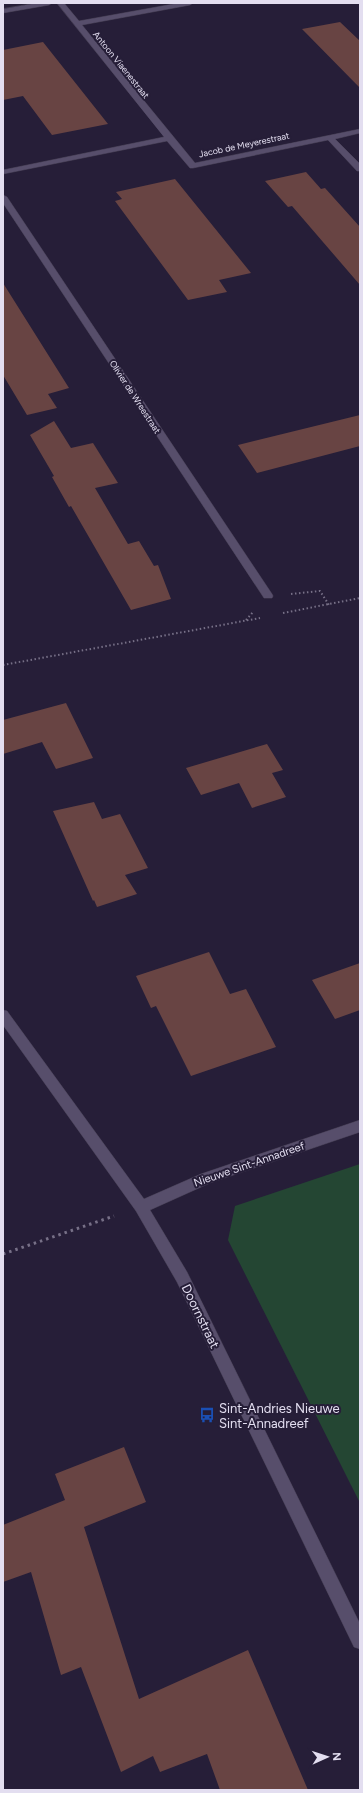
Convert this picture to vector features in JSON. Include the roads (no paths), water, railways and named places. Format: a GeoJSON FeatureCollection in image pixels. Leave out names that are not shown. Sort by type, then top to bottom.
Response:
{"type":"FeatureCollection","features":[{"type":"Feature","properties":{"kind":"street"},"geometry":{"type":"LineString","coordinates":[[3,11],[49,3]]}},
{"type":"Feature","properties":{"kind":"street","name":"Antoon Viaenestraat"},"geometry":{"type":"LineString","coordinates":[[60,3],[169,138]]}},
{"type":"Feature","properties":{"kind":"street"},"geometry":{"type":"LineString","coordinates":[[76,24],[190,3]]}},
{"type":"Feature","properties":{"kind":"street","name":"Jacob de Meyerestraat"},"geometry":{"type":"LineString","coordinates":[[169,138],[193,166],[360,131]]}},
{"type":"Feature","properties":{"kind":"street"},"geometry":{"type":"LineString","coordinates":[[3,172],[169,138]]}},
{"type":"Feature","properties":{"kind":"street"},"geometry":{"type":"LineString","coordinates":[[330,138],[360,169]]}},
{"type":"Feature","properties":{"kind":"street","name":"Olivier de Wreestraat"},"geometry":{"type":"LineString","coordinates":[[3,197],[268,596]]}},
{"type":"Feature","properties":{"kind":"street","name":"Doornstraat"},"geometry":{"type":"LineString","coordinates":[[3,1014],[26,1049],[141,1207],[182,1277],[360,1641]]}},
{"type":"Feature","properties":{"kind":"street","name":"Nieuwe Sint-Annadreef"},"geometry":{"type":"LineString","coordinates":[[141,1207],[206,1178],[360,1126]]}},
{"type":"Feature","properties":{"kind":"place","name":"Sint-Andries Nieuwe Sint-Annadreef"},"geometry":{"type":"Point","coordinates":[207,1415]}}]}
